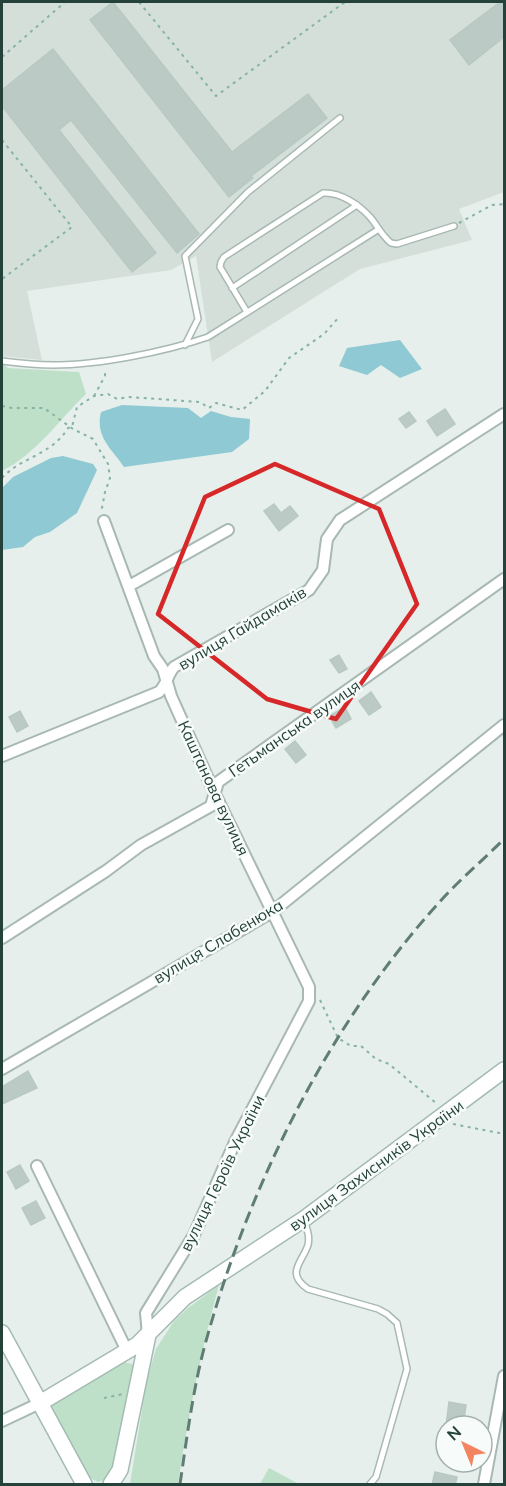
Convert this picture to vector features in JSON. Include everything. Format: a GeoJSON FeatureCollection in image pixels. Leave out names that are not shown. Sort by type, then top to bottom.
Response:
{"type":"FeatureCollection","features":[{"type":"Feature","properties":{"kind":"street","name":"вулиця Гайдамаків"},"geometry":{"type":"LineString","coordinates":[[2,756],[149,697],[165,687],[174,667],[309,590],[323,570],[327,539],[340,520],[504,414]]}},
{"type":"Feature","properties":{"kind":"street","name":"Каштанова вулиця"},"geometry":{"type":"LineString","coordinates":[[104,521],[154,656],[167,679],[171,696],[214,792],[309,987]]}},
{"type":"Feature","properties":{"kind":"street"},"geometry":{"type":"LineString","coordinates":[[129,586],[228,530]]}},
{"type":"Feature","properties":{"kind":"street","name":"Гетьманська вулиця"},"geometry":{"type":"LineString","coordinates":[[2,938],[106,871],[141,845],[211,806],[218,782],[504,579]]}},
{"type":"Feature","properties":{"kind":"street","name":"вулиця Слабенюка"},"geometry":{"type":"LineString","coordinates":[[2,1069],[272,912],[504,725]]}},
{"type":"Feature","properties":{"kind":"street","name":"вулиця Героїв України"},"geometry":{"type":"LineString","coordinates":[[148,1335],[146,1313],[194,1235],[235,1142],[309,1001],[309,987]]}},
{"type":"Feature","properties":{"kind":"street","name":"вулиця Захисників України"},"geometry":{"type":"LineString","coordinates":[[148,1335],[185,1297],[304,1219],[504,1070]]}},
{"type":"Feature","properties":{"kind":"street"},"geometry":{"type":"LineString","coordinates":[[37,1167],[127,1351]]}},
{"type":"Feature","properties":{"kind":"street"},"geometry":{"type":"LineString","coordinates":[[2,1333],[84,1485]]}},
{"type":"Feature","properties":{"kind":"street"},"geometry":{"type":"LineString","coordinates":[[2,1421],[40,1402],[127,1351],[148,1335]]}},
{"type":"Feature","properties":{"kind":"street"},"geometry":{"type":"LineString","coordinates":[[111,1485],[121,1477],[148,1335]]}},
{"type":"Feature","properties":{"kind":"street"},"geometry":{"type":"LineString","coordinates":[[484,1485],[504,1376]]}},
{"type":"Feature","properties":{"kind":"lane"},"geometry":{"type":"LineString","coordinates":[[185,345],[198,319],[185,256],[248,192],[340,118]]}},
{"type":"Feature","properties":{"kind":"lane"},"geometry":{"type":"LineString","coordinates":[[247,312],[220,267],[220,262],[224,257],[323,193],[332,192],[357,206],[369,216],[388,241],[398,244],[454,226]]}},
{"type":"Feature","properties":{"kind":"lane"},"geometry":{"type":"LineString","coordinates":[[232,288],[357,206]]}},
{"type":"Feature","properties":{"kind":"lane"},"geometry":{"type":"LineString","coordinates":[[2,361],[53,365],[106,360],[185,345],[208,337],[379,229]]}},
{"type":"Feature","properties":{"kind":"lane"},"geometry":{"type":"LineString","coordinates":[[304,1219],[309,1235],[308,1246],[297,1267],[296,1274],[300,1283],[308,1289],[378,1309],[397,1323],[407,1369],[376,1477],[370,1485]]}},
{"type":"Feature","properties":{"kind":"path"},"geometry":{"type":"LineString","coordinates":[[2,57],[64,2]]}},
{"type":"Feature","properties":{"kind":"path"},"geometry":{"type":"LineString","coordinates":[[139,2],[216,96],[345,2]]}},
{"type":"Feature","properties":{"kind":"path"},"geometry":{"type":"LineString","coordinates":[[2,140],[72,227],[2,279]]}},
{"type":"Feature","properties":{"kind":"path"},"geometry":{"type":"LineString","coordinates":[[454,226],[492,205],[504,204]]}},
{"type":"Feature","properties":{"kind":"path"},"geometry":{"type":"LineString","coordinates":[[2,478],[9,470],[36,457],[56,442],[68,428],[71,428],[77,407],[94,396],[108,394],[117,399],[129,397],[200,402],[209,408],[216,403],[242,410],[265,391],[289,358],[324,334],[339,317]]}},
{"type":"Feature","properties":{"kind":"path"},"geometry":{"type":"LineString","coordinates":[[94,396],[105,376],[106,360]]}},
{"type":"Feature","properties":{"kind":"path"},"geometry":{"type":"LineString","coordinates":[[2,406],[44,408],[71,428],[93,439],[108,464],[110,478],[100,511],[104,521]]}},
{"type":"Feature","properties":{"kind":"path"},"geometry":{"type":"LineString","coordinates":[[309,987],[321,1002],[338,1038],[351,1046],[361,1046],[376,1059],[389,1064],[442,1108],[454,1125],[499,1133],[504,1131]]}},
{"type":"Feature","properties":{"kind":"path"},"geometry":{"type":"LineString","coordinates":[[104,1398],[132,1393]]}},
{"type":"Feature","properties":{"kind":"highlighted area"},"geometry":{"type":"Polygon","coordinates":[[[275,464],[379,509],[417,604],[336,719],[267,699],[158,614],[205,497],[275,464]]]}},
{"type":"Feature","properties":{"kind":"shaded area"},"geometry":{"type":"Polygon","coordinates":[[[2,2],[504,2],[504,192],[459,209],[472,240],[360,269],[212,362],[196,256],[171,270],[27,291],[42,360],[2,356],[2,2]]]}},
{"type":"Feature","properties":{"kind":"green space"},"geometry":{"type":"Polygon","coordinates":[[[2,363],[8,368],[79,372],[86,394],[36,446],[2,471],[2,363]]]}},
{"type":"Feature","properties":{"kind":"green space"},"geometry":{"type":"Polygon","coordinates":[[[219,1285],[206,1335],[178,1484],[130,1484],[147,1379],[156,1349],[174,1321],[219,1285]]]}},
{"type":"Feature","properties":{"kind":"green space"},"geometry":{"type":"Polygon","coordinates":[[[122,1362],[133,1364],[135,1368],[114,1467],[107,1479],[98,1482],[88,1477],[50,1405],[122,1362]]]}},
{"type":"Feature","properties":{"kind":"green space"},"geometry":{"type":"Polygon","coordinates":[[[269,1468],[299,1484],[260,1484],[269,1468]]]}},
{"type":"Feature","properties":{"kind":"water"},"geometry":{"type":"Polygon","coordinates":[[[400,340],[422,369],[400,378],[381,365],[367,375],[339,366],[347,348],[400,340]]]}},
{"type":"Feature","properties":{"kind":"water"},"geometry":{"type":"Polygon","coordinates":[[[122,405],[188,408],[201,418],[211,411],[231,417],[250,419],[249,439],[232,452],[124,467],[105,442],[100,428],[101,412],[122,405]]]}},
{"type":"Feature","properties":{"kind":"water"},"geometry":{"type":"Polygon","coordinates":[[[63,456],[93,464],[97,470],[77,513],[50,532],[35,537],[23,547],[2,550],[2,488],[13,477],[51,458],[63,456]]]}},
{"type":"Feature","properties":{"kind":"building"},"geometry":{"type":"Polygon","coordinates":[[[113,2],[232,152],[308,94],[327,118],[251,176],[253,178],[229,197],[90,20],[113,2]]]}},
{"type":"Feature","properties":{"kind":"building"},"geometry":{"type":"Polygon","coordinates":[[[500,2],[504,2],[504,37],[469,65],[450,40],[500,2]]]}},
{"type":"Feature","properties":{"kind":"building"},"geometry":{"type":"Polygon","coordinates":[[[53,49],[199,234],[177,253],[71,120],[59,130],[156,253],[132,272],[2,106],[2,90],[53,49]]]}},
{"type":"Feature","properties":{"kind":"building"},"geometry":{"type":"Polygon","coordinates":[[[445,409],[455,424],[437,436],[427,421],[445,409]]]}},
{"type":"Feature","properties":{"kind":"building"},"geometry":{"type":"Polygon","coordinates":[[[409,412],[416,421],[406,428],[399,419],[409,412]]]}},
{"type":"Feature","properties":{"kind":"building"},"geometry":{"type":"Polygon","coordinates":[[[274,504],[281,513],[290,506],[298,516],[279,531],[264,511],[274,504]]]}},
{"type":"Feature","properties":{"kind":"building"},"geometry":{"type":"Polygon","coordinates":[[[339,655],[347,669],[339,673],[330,660],[339,655]]]}},
{"type":"Feature","properties":{"kind":"building"},"geometry":{"type":"Polygon","coordinates":[[[371,692],[381,707],[369,715],[359,701],[371,692]]]}},
{"type":"Feature","properties":{"kind":"building"},"geometry":{"type":"Polygon","coordinates":[[[345,707],[351,719],[336,728],[329,716],[345,707]]]}},
{"type":"Feature","properties":{"kind":"building"},"geometry":{"type":"Polygon","coordinates":[[[20,711],[28,726],[17,732],[9,717],[20,711]]]}},
{"type":"Feature","properties":{"kind":"building"},"geometry":{"type":"Polygon","coordinates":[[[295,741],[306,755],[296,763],[285,749],[295,741]]]}},
{"type":"Feature","properties":{"kind":"building"},"geometry":{"type":"Polygon","coordinates":[[[28,1071],[37,1088],[2,1104],[2,1087],[28,1071]]]}},
{"type":"Feature","properties":{"kind":"building"},"geometry":{"type":"Polygon","coordinates":[[[20,1165],[29,1181],[16,1189],[7,1172],[20,1165]]]}},
{"type":"Feature","properties":{"kind":"building"},"geometry":{"type":"Polygon","coordinates":[[[36,1201],[45,1218],[31,1225],[22,1208],[36,1201]]]}},
{"type":"Feature","properties":{"kind":"building"},"geometry":{"type":"Polygon","coordinates":[[[449,1402],[466,1405],[465,1414],[448,1414],[449,1402]]]}},
{"type":"Feature","properties":{"kind":"building"},"geometry":{"type":"Polygon","coordinates":[[[435,1474],[457,1477],[455,1485],[432,1485],[435,1474]]]}},
{"type":"Feature","properties":{"kind":"railway"},"geometry":{"type":"LineString","coordinates":[[180,1484],[197,1377],[206,1341],[224,1281],[271,1162],[331,1048],[366,995],[404,944],[445,896],[504,839]]}}]}
